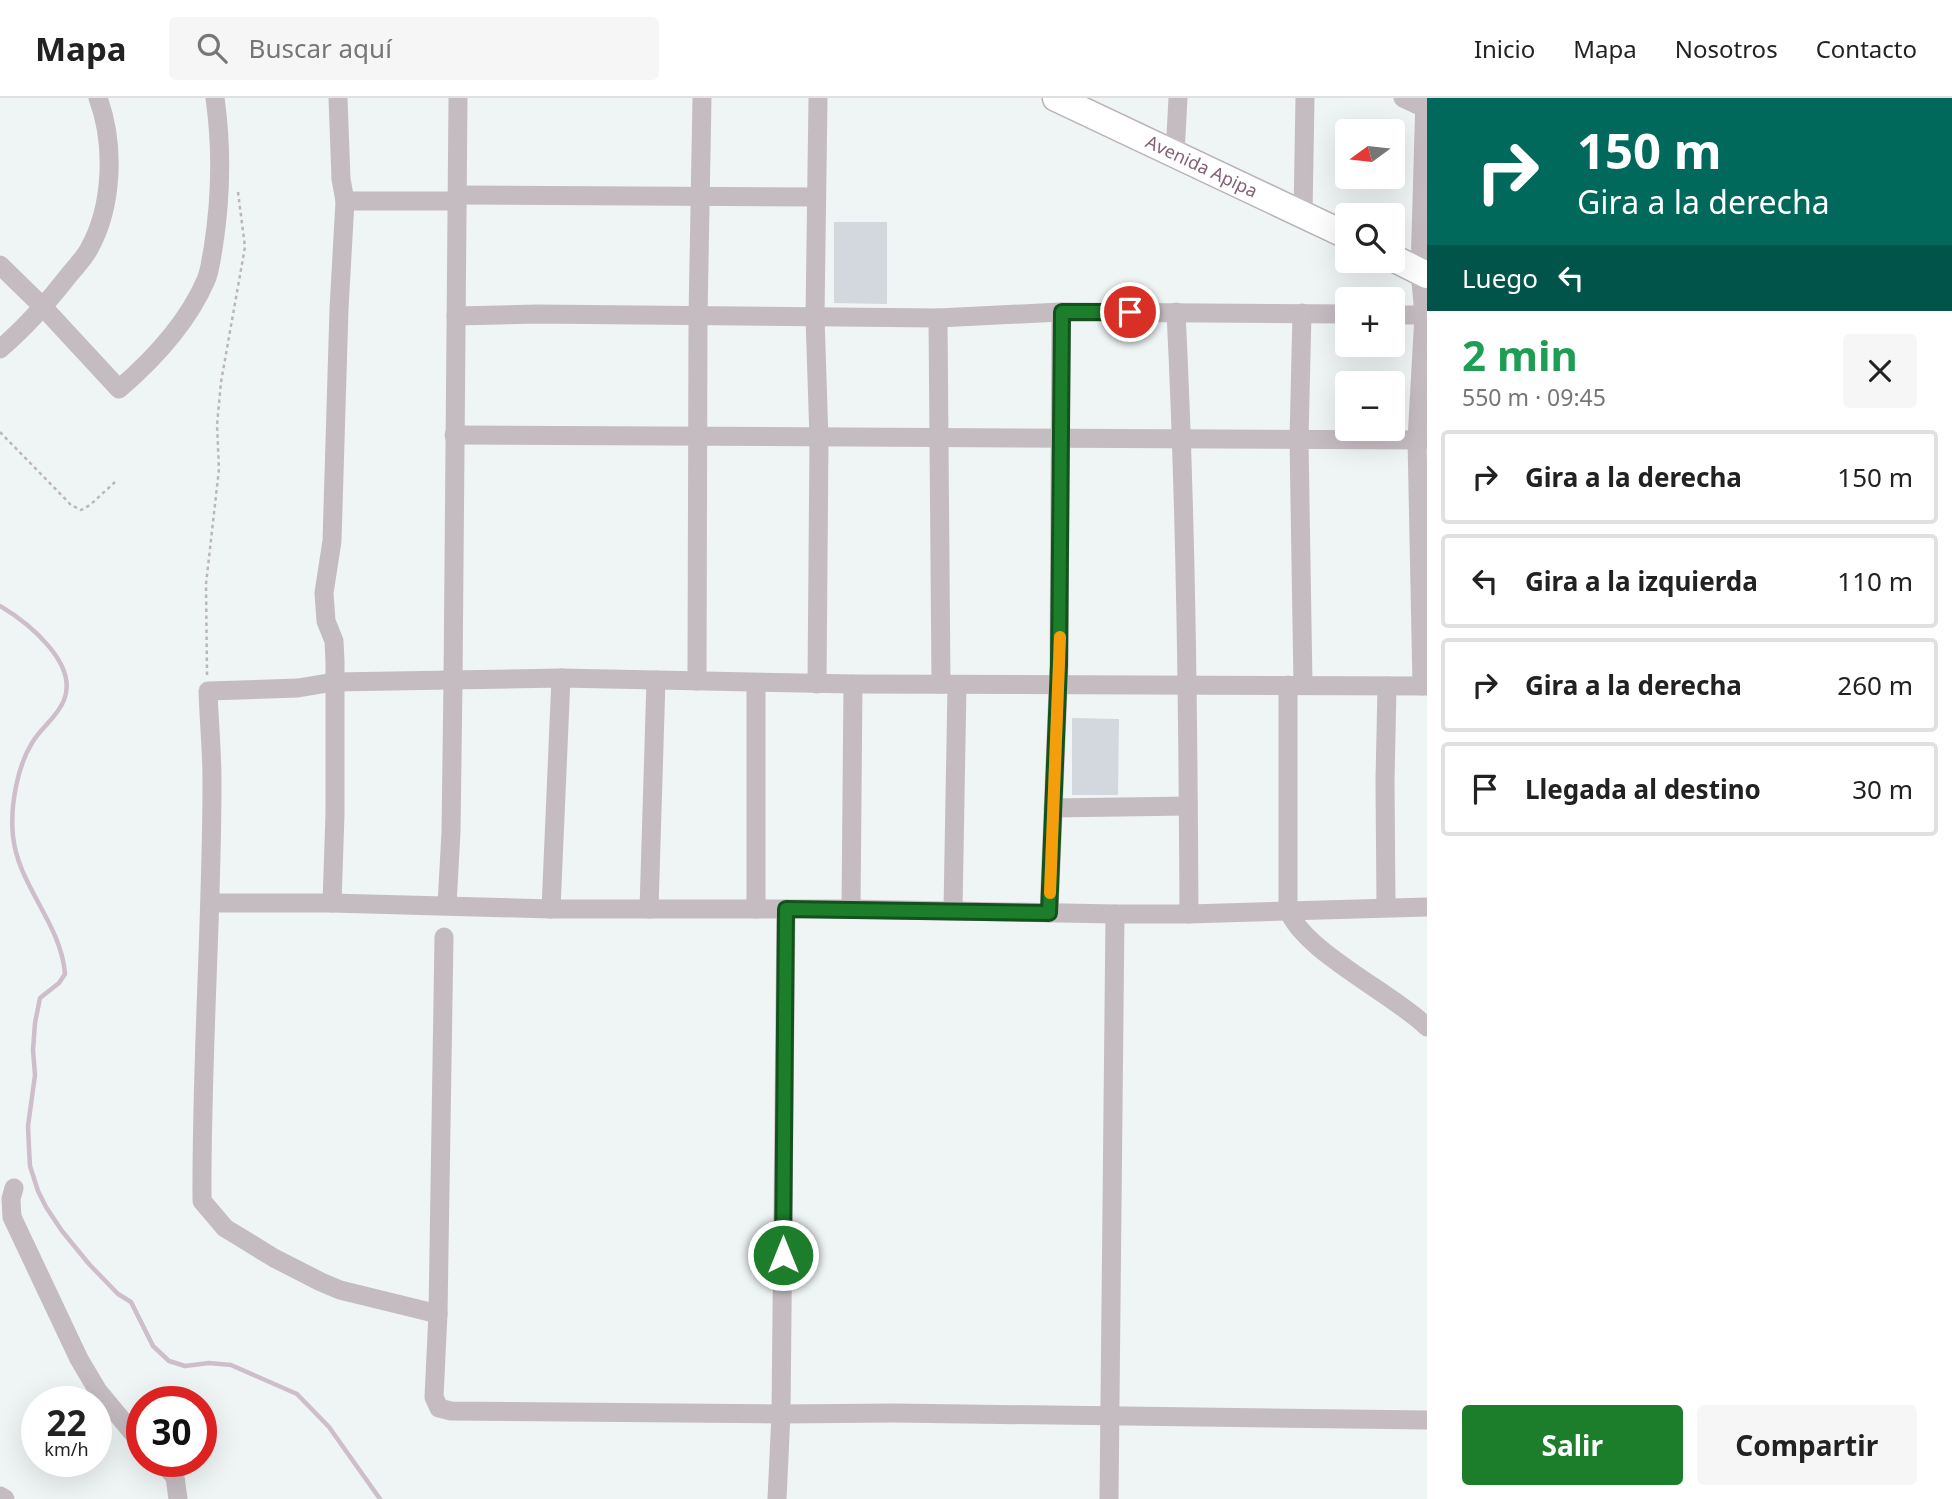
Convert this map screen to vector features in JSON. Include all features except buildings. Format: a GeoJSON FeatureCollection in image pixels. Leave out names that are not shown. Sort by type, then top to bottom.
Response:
{"type":"FeatureCollection","features":[{"type":"Feature","properties":{"kind":"street"},"geometry":{"type":"LineString","coordinates":[[0,349],[44,308],[88,251],[99,228],[106,198],[108,162],[106,129],[98,98]]}},
{"type":"Feature","properties":{"kind":"street"},"geometry":{"type":"LineString","coordinates":[[0,265],[119,389],[154,359],[190,310],[207,278],[216,232],[221,143],[215,98]]}},
{"type":"Feature","properties":{"kind":"street"},"geometry":{"type":"LineString","coordinates":[[332,903],[335,814],[334,641],[326,621],[324,593],[332,541],[345,201],[341,179],[338,98]]}},
{"type":"Feature","properties":{"kind":"street"},"geometry":{"type":"LineString","coordinates":[[447,905],[451,832],[458,98]]}},
{"type":"Feature","properties":{"kind":"street"},"geometry":{"type":"LineString","coordinates":[[697,681],[698,317],[702,98]]}},
{"type":"Feature","properties":{"kind":"street"},"geometry":{"type":"LineString","coordinates":[[817,684],[818,98]]}},
{"type":"Feature","properties":{"kind":"street","name":"Avenida Apipa"},"geometry":{"type":"LineString","coordinates":[[1056,98],[1335,230]]}},
{"type":"Feature","properties":{"kind":"street"},"geometry":{"type":"LineString","coordinates":[[1175,154],[1178,98]]}},
{"type":"Feature","properties":{"kind":"street"},"geometry":{"type":"LineString","coordinates":[[1303,214],[1305,98]]}},
{"type":"Feature","properties":{"kind":"street"},"geometry":{"type":"LineString","coordinates":[[438,1314],[340,1290],[321,1282],[274,1258],[225,1228],[202,1201],[204,1036],[211,903],[212,779],[208,691],[298,688],[334,682],[561,678],[817,684],[1424,686],[1422,439],[1426,105],[1403,98]]}},
{"type":"Feature","properties":{"kind":"street"},"geometry":{"type":"LineString","coordinates":[[345,201],[816,197]]}},
{"type":"Feature","properties":{"kind":"street"},"geometry":{"type":"LineString","coordinates":[[1405,264],[1423,273]]}},
{"type":"Feature","properties":{"kind":"street"},"geometry":{"type":"LineString","coordinates":[[456,316],[537,314],[938,318],[1062,312],[1335,314]]}},
{"type":"Feature","properties":{"kind":"street"},"geometry":{"type":"LineString","coordinates":[[1049,913],[1058,685],[1062,312]]}},
{"type":"Feature","properties":{"kind":"street"},"geometry":{"type":"LineString","coordinates":[[1176,312],[1183,440],[1189,914]]}},
{"type":"Feature","properties":{"kind":"street"},"geometry":{"type":"LineString","coordinates":[[1302,313],[1288,909],[1292,921],[1310,939],[1427,1027]]}},
{"type":"Feature","properties":{"kind":"street"},"geometry":{"type":"LineString","coordinates":[[1405,315],[1424,315]]}},
{"type":"Feature","properties":{"kind":"street"},"geometry":{"type":"LineString","coordinates":[[938,318],[953,910]]}},
{"type":"Feature","properties":{"kind":"street"},"geometry":{"type":"LineString","coordinates":[[454,435],[819,439],[1422,439]]}},
{"type":"Feature","properties":{"kind":"street"},"geometry":{"type":"LineString","coordinates":[[551,909],[561,678]]}},
{"type":"Feature","properties":{"kind":"street"},"geometry":{"type":"LineString","coordinates":[[649,909],[656,680]]}},
{"type":"Feature","properties":{"kind":"street"},"geometry":{"type":"LineString","coordinates":[[756,682],[756,909]]}},
{"type":"Feature","properties":{"kind":"street"},"geometry":{"type":"LineString","coordinates":[[851,909],[853,684]]}},
{"type":"Feature","properties":{"kind":"street"},"geometry":{"type":"LineString","coordinates":[[1386,907],[1387,686]]}},
{"type":"Feature","properties":{"kind":"street"},"geometry":{"type":"LineString","coordinates":[[1053,808],[1188,806]]}},
{"type":"Feature","properties":{"kind":"street"},"geometry":{"type":"LineString","coordinates":[[211,903],[1115,914],[1427,906]]}},
{"type":"Feature","properties":{"kind":"street"},"geometry":{"type":"LineString","coordinates":[[777,1499],[781,1414],[786,909]]}},
{"type":"Feature","properties":{"kind":"street"},"geometry":{"type":"LineString","coordinates":[[1109,1499],[1115,914]]}},
{"type":"Feature","properties":{"kind":"street"},"geometry":{"type":"LineString","coordinates":[[443,937],[438,1314],[434,1397],[439,1408],[451,1411],[1427,1420]]}},
{"type":"Feature","properties":{"kind":"street"},"geometry":{"type":"LineString","coordinates":[[14,1188],[10,1199],[12,1217],[79,1359],[98,1391],[126,1425]]}},
{"type":"Feature","properties":{"kind":"street"},"geometry":{"type":"LineString","coordinates":[[175,1477],[178,1499]]}},
{"type":"Feature","properties":{"kind":"street"},"geometry":{"type":"LineString","coordinates":[[0,1496],[5,1499]]}},
{"type":"Feature","properties":{"kind":"path"},"geometry":{"type":"LineString","coordinates":[[208,691],[206,584],[219,469],[217,425],[221,382],[245,247],[238,190]]}},
{"type":"Feature","properties":{"kind":"path"},"geometry":{"type":"LineString","coordinates":[[0,432],[71,505],[81,510],[115,482]]}},
{"type":"Feature","properties":{"kind":"shaded area"},"geometry":{"type":"Polygon","coordinates":[[[834,222],[887,222],[887,304],[834,303],[834,222]]]}},
{"type":"Feature","properties":{"kind":"shaded area"},"geometry":{"type":"Polygon","coordinates":[[[1072,718],[1119,719],[1118,795],[1072,795],[1072,718]]]}},
{"type":"Feature","properties":{"kind":"waterway"},"geometry":{"type":"LineString","coordinates":[[0,606],[24,622],[48,645],[64,672],[67,686],[61,706],[27,753],[19,775],[13,813],[13,836],[17,854],[56,938],[65,974],[59,983],[40,998],[35,1023],[35,1075],[28,1126],[30,1166],[38,1191],[62,1231],[89,1264],[118,1294],[131,1302],[153,1346],[169,1361],[185,1366],[209,1363],[231,1365],[297,1394],[329,1427],[380,1499]]}},
{"type":"Feature","properties":{"kind":"slow traffic"},"geometry":{"type":"LineString","coordinates":[[1050,893],[1060,637]]}},
{"type":"Feature","properties":{"kind":"route"},"geometry":{"type":"LineString","coordinates":[[783,1255],[786,909],[1049,913],[1059,665],[1062,312],[1130,312]]}}]}
